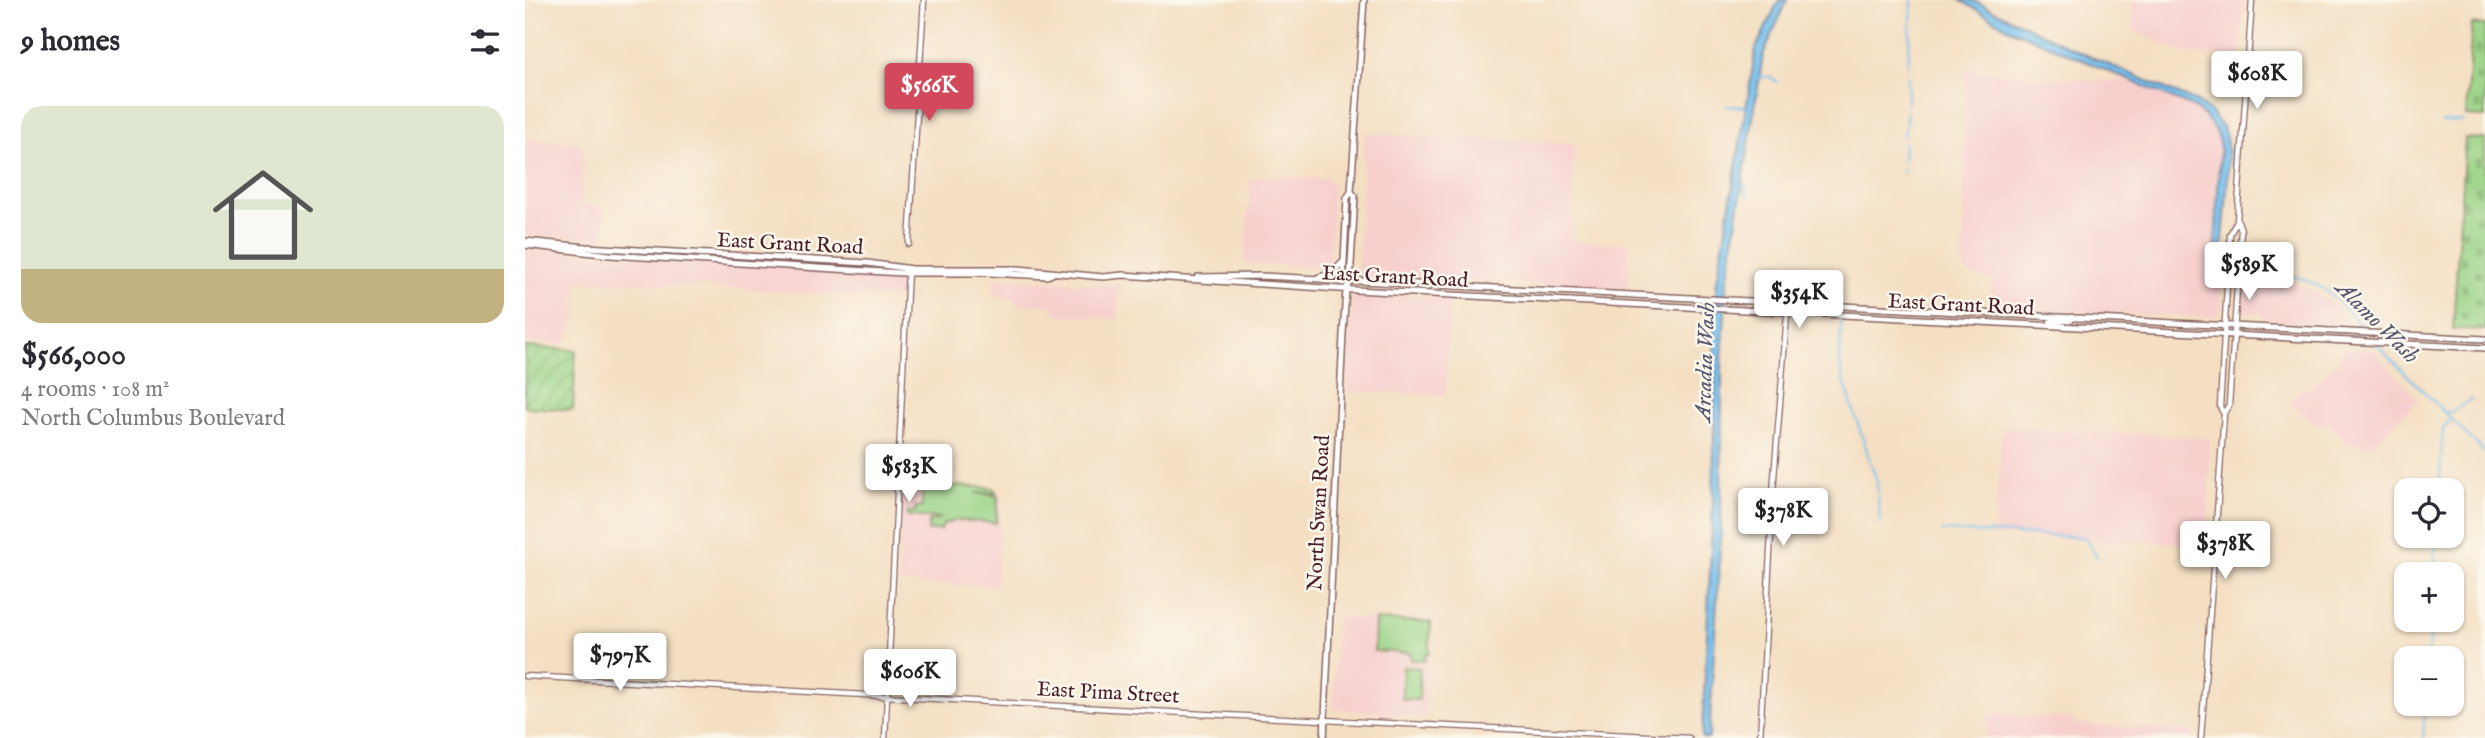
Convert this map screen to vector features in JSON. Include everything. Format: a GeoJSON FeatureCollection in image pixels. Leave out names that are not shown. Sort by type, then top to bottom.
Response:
{"type":"FeatureCollection","features":[{"type":"Feature","properties":{"kind":"main road","name":"North Swan Road"},"geometry":{"type":"LineString","coordinates":[[1324,738],[1328,610],[1346,289],[1350,281],[1355,197],[1352,192],[1364,0]]}},
{"type":"Feature","properties":{"kind":"main road","name":"North Swan Road"},"geometry":{"type":"LineString","coordinates":[[1346,289],[1342,281],[1343,260],[1347,198],[1352,192]]}},
{"type":"Feature","properties":{"kind":"main road","name":"East Grant Road"},"geometry":{"type":"LineString","coordinates":[[525,243],[610,255],[908,271],[1185,279],[2485,348]]}},
{"type":"Feature","properties":{"kind":"main road"},"geometry":{"type":"LineString","coordinates":[[1312,279],[1332,274],[1343,260]]}},
{"type":"Feature","properties":{"kind":"main road","name":"East Grant Road"},"geometry":{"type":"LineString","coordinates":[[1185,279],[1229,275],[2485,338]]}},
{"type":"Feature","properties":{"kind":"main road"},"geometry":{"type":"LineString","coordinates":[[2042,324],[2071,320],[2072,317]]}},
{"type":"Feature","properties":{"kind":"street"},"geometry":{"type":"LineString","coordinates":[[909,244],[923,0]]}},
{"type":"Feature","properties":{"kind":"street"},"geometry":{"type":"LineString","coordinates":[[2224,414],[2220,407],[2230,234],[2237,220],[2252,0]]}},
{"type":"Feature","properties":{"kind":"street"},"geometry":{"type":"LineString","coordinates":[[2201,738],[2224,414],[2229,405],[2236,324],[2241,230],[2237,220]]}},
{"type":"Feature","properties":{"kind":"street"},"geometry":{"type":"LineString","coordinates":[[885,738],[908,271]]}},
{"type":"Feature","properties":{"kind":"street"},"geometry":{"type":"LineString","coordinates":[[1760,738],[1774,478],[1788,303]]}},
{"type":"Feature","properties":{"kind":"street","name":"East Pima Street"},"geometry":{"type":"LineString","coordinates":[[525,676],[1689,738]]}},
{"type":"Feature","properties":{"kind":"shaded area"},"geometry":{"type":"Polygon","coordinates":[[[2132,0],[2244,0],[2241,57],[2188,54],[2138,33],[2133,28],[2132,0]]]}},
{"type":"Feature","properties":{"kind":"shaded area"},"geometry":{"type":"Polygon","coordinates":[[[1966,69],[2114,81],[2123,79],[2195,108],[2209,120],[2219,142],[2213,250],[2216,259],[2224,265],[2221,312],[2213,317],[1992,309],[1993,280],[1968,273],[1963,266],[1966,69]]]}},
{"type":"Feature","properties":{"kind":"shaded area"},"geometry":{"type":"Polygon","coordinates":[[[1365,133],[1574,144],[1570,241],[1630,244],[1627,288],[1357,275],[1365,133]]]}},
{"type":"Feature","properties":{"kind":"shaded area"},"geometry":{"type":"Polygon","coordinates":[[[525,139],[576,142],[583,147],[582,205],[605,207],[602,239],[525,235],[525,139]]]}},
{"type":"Feature","properties":{"kind":"shaded area"},"geometry":{"type":"Polygon","coordinates":[[[1260,176],[1327,179],[1333,185],[1330,265],[1327,268],[1245,264],[1250,182],[1260,176]]]}},
{"type":"Feature","properties":{"kind":"shaded area"},"geometry":{"type":"Polygon","coordinates":[[[525,249],[900,270],[904,274],[903,298],[577,280],[575,322],[564,344],[525,342],[525,249]]]}},
{"type":"Feature","properties":{"kind":"shaded area"},"geometry":{"type":"Polygon","coordinates":[[[995,278],[1120,285],[1118,317],[1115,319],[1055,314],[1054,306],[1015,304],[1015,298],[994,297],[995,278]]]}},
{"type":"Feature","properties":{"kind":"shaded area"},"geometry":{"type":"Polygon","coordinates":[[[2243,279],[2286,280],[2305,286],[2340,309],[2350,327],[2261,319],[2261,313],[2241,311],[2243,279]]]}},
{"type":"Feature","properties":{"kind":"shaded area"},"geometry":{"type":"Polygon","coordinates":[[[1356,293],[1445,297],[1450,301],[1445,395],[1346,390],[1352,297],[1356,293]]]}},
{"type":"Feature","properties":{"kind":"shaded area"},"geometry":{"type":"Polygon","coordinates":[[[2343,348],[2374,350],[2418,400],[2373,445],[2348,444],[2327,422],[2321,427],[2302,415],[2290,401],[2300,389],[2310,388],[2340,360],[2343,348]]]}},
{"type":"Feature","properties":{"kind":"shaded area"},"geometry":{"type":"Polygon","coordinates":[[[2002,427],[2210,438],[2208,545],[1995,535],[2002,427]]]}},
{"type":"Feature","properties":{"kind":"shaded area"},"geometry":{"type":"Polygon","coordinates":[[[902,483],[993,488],[1001,498],[996,586],[898,583],[902,483]]]}},
{"type":"Feature","properties":{"kind":"shaded area"},"geometry":{"type":"Polygon","coordinates":[[[1337,617],[1431,622],[1426,717],[1333,709],[1337,617]]]}},
{"type":"Feature","properties":{"kind":"shaded area"},"geometry":{"type":"Polygon","coordinates":[[[1987,714],[2070,718],[2076,724],[2193,731],[2193,738],[1986,738],[1987,714]]]}},
{"type":"Feature","properties":{"kind":"green space"},"geometry":{"type":"Polygon","coordinates":[[[2472,24],[2485,25],[2485,117],[2466,116],[2472,24]]]}},
{"type":"Feature","properties":{"kind":"green space"},"geometry":{"type":"Polygon","coordinates":[[[2465,138],[2485,139],[2485,330],[2453,329],[2465,138]]]}},
{"type":"Feature","properties":{"kind":"green space"},"geometry":{"type":"Polygon","coordinates":[[[525,347],[576,350],[573,410],[525,407],[525,347]]]}},
{"type":"Feature","properties":{"kind":"green space"},"geometry":{"type":"Polygon","coordinates":[[[922,484],[993,488],[997,493],[975,493],[998,497],[996,523],[954,520],[944,523],[941,530],[928,531],[929,521],[941,518],[907,516],[908,512],[915,512],[915,507],[922,507],[922,484]]]}},
{"type":"Feature","properties":{"kind":"green space"},"geometry":{"type":"Polygon","coordinates":[[[1375,620],[1431,622],[1429,654],[1425,654],[1425,660],[1411,660],[1410,653],[1374,651],[1375,620]]]}},
{"type":"Feature","properties":{"kind":"green space"},"geometry":{"type":"Polygon","coordinates":[[[1403,667],[1420,668],[1419,700],[1402,699],[1403,667]]]}},
{"type":"Feature","properties":{"kind":"water","name":"Arcadia Wash"},"geometry":{"type":"Polygon","coordinates":[[[1779,0],[1787,0],[1763,55],[1727,281],[1722,362],[1721,530],[1709,738],[1702,738],[1713,506],[1713,323],[1717,281],[1756,48],[1779,0]]]}},
{"type":"Feature","properties":{"kind":"water"},"geometry":{"type":"Polygon","coordinates":[[[1960,0],[1972,0],[2082,53],[2199,103],[2214,116],[2224,131],[2228,155],[2222,251],[2224,256],[2221,264],[2215,252],[2220,148],[2215,131],[2205,117],[2195,108],[2008,28],[1960,0]]]}},
{"type":"Feature","properties":{"kind":"waterway"},"geometry":{"type":"LineString","coordinates":[[1908,66],[1912,0]]}},
{"type":"Feature","properties":{"kind":"waterway"},"geometry":{"type":"LineString","coordinates":[[1907,106],[1908,75]]}},
{"type":"Feature","properties":{"kind":"waterway"},"geometry":{"type":"LineString","coordinates":[[1759,77],[1770,77],[1777,82]]}},
{"type":"Feature","properties":{"kind":"waterway"},"geometry":{"type":"LineString","coordinates":[[1726,106],[1746,107]]}},
{"type":"Feature","properties":{"kind":"waterway"},"geometry":{"type":"LineString","coordinates":[[1904,137],[1907,112]]}},
{"type":"Feature","properties":{"kind":"waterway"},"geometry":{"type":"LineString","coordinates":[[2442,122],[2463,121]]}},
{"type":"Feature","properties":{"kind":"waterway"},"geometry":{"type":"LineString","coordinates":[[1903,162],[1904,143]]}},
{"type":"Feature","properties":{"kind":"waterway"},"geometry":{"type":"LineString","coordinates":[[1902,174],[1903,168]]}},
{"type":"Feature","properties":{"kind":"waterway"},"geometry":{"type":"LineString","coordinates":[[1743,185],[1747,196]]}},
{"type":"Feature","properties":{"kind":"waterway","name":"Alamo Wash"},"geometry":{"type":"LineString","coordinates":[[2223,260],[2236,268]]}},
{"type":"Feature","properties":{"kind":"waterway","name":"Alamo Wash"},"geometry":{"type":"LineString","coordinates":[[2241,271],[2290,275],[2315,284],[2336,299],[2364,330]]}},
{"type":"Feature","properties":{"kind":"waterway"},"geometry":{"type":"LineString","coordinates":[[1841,320],[1840,363],[1877,482],[1880,523]]}},
{"type":"Feature","properties":{"kind":"waterway","name":"Alamo Wash"},"geometry":{"type":"LineString","coordinates":[[2377,345],[2485,453]]}},
{"type":"Feature","properties":{"kind":"waterway"},"geometry":{"type":"LineString","coordinates":[[2445,412],[2451,412],[2472,399]]}},
{"type":"Feature","properties":{"kind":"waterway"},"geometry":{"type":"LineString","coordinates":[[2440,478],[2443,428],[2450,421]]}},
{"type":"Feature","properties":{"kind":"waterway"},"geometry":{"type":"LineString","coordinates":[[1942,531],[2084,537],[2098,558]]}},
{"type":"Feature","properties":{"kind":"waterway"},"geometry":{"type":"LineString","coordinates":[[2435,548],[2435,562]]}},
{"type":"Feature","properties":{"kind":"waterway"},"geometry":{"type":"LineString","coordinates":[[2429,646],[2430,632]]}},
{"type":"Feature","properties":{"kind":"waterway"},"geometry":{"type":"LineString","coordinates":[[2423,738],[2424,716]]}}]}
